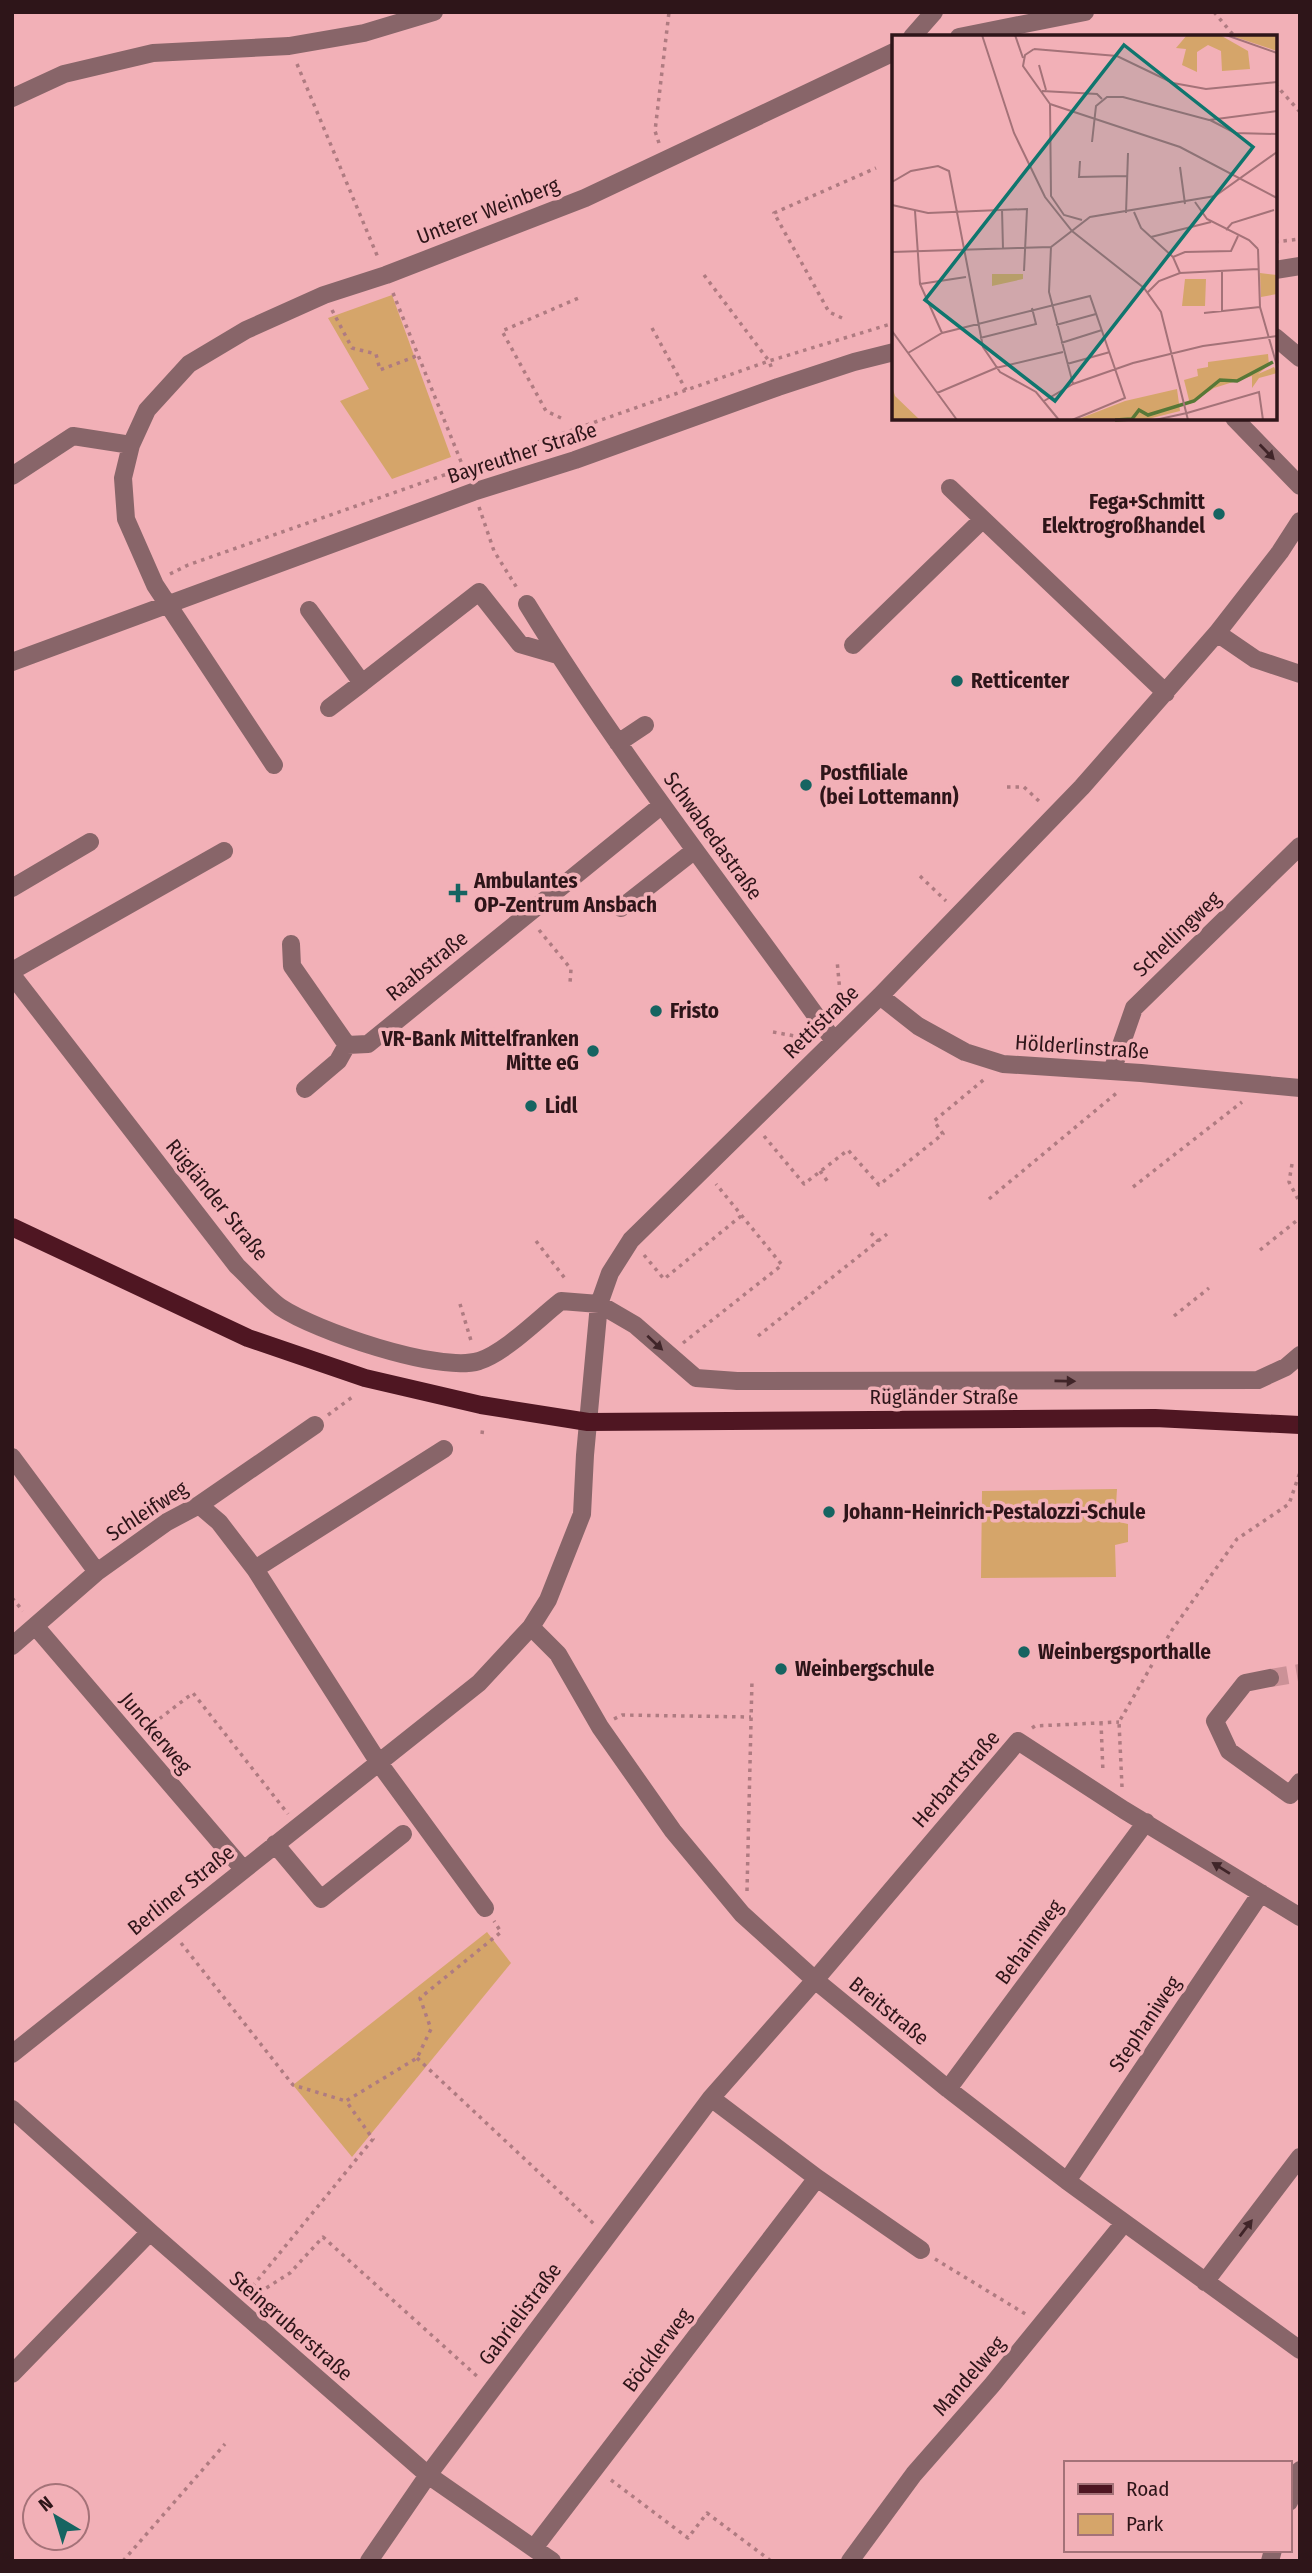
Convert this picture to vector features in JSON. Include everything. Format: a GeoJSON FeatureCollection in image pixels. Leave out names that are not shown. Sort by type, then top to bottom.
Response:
{"type":"FeatureCollection","features":[{"type":"Feature","properties":{"kind":"main road","name":"Rügländer Straße"},"geometry":{"type":"LineString","coordinates":[[12,1227],[248,1338],[365,1378],[481,1405],[588,1422],[1155,1418],[1300,1425]]}},
{"type":"Feature","properties":{"kind":"street"},"geometry":{"type":"LineString","coordinates":[[12,98],[64,74],[153,53],[289,46],[364,33],[434,12]]}},
{"type":"Feature","properties":{"kind":"street"},"geometry":{"type":"LineString","coordinates":[[914,35],[934,12]]}},
{"type":"Feature","properties":{"kind":"street"},"geometry":{"type":"LineString","coordinates":[[969,35],[1085,12]]}},
{"type":"Feature","properties":{"kind":"street","name":"Unterer Weinberg"},"geometry":{"type":"LineString","coordinates":[[167,604],[155,584],[126,519],[123,478],[131,445],[147,410],[189,363],[246,330],[324,295],[386,275],[585,198],[892,53]]}},
{"type":"Feature","properties":{"kind":"street"},"geometry":{"type":"LineString","coordinates":[[1277,270],[1300,266]]}},
{"type":"Feature","properties":{"kind":"street"},"geometry":{"type":"LineString","coordinates":[[1277,339],[1300,358]]}},
{"type":"Feature","properties":{"kind":"street","name":"Bayreuther Straße"},"geometry":{"type":"LineString","coordinates":[[12,662],[473,492],[575,460],[854,362],[892,352]]}},
{"type":"Feature","properties":{"kind":"street"},"geometry":{"type":"LineString","coordinates":[[1236,420],[1300,486]]}},
{"type":"Feature","properties":{"kind":"street"},"geometry":{"type":"LineString","coordinates":[[12,476],[74,436],[131,445]]}},
{"type":"Feature","properties":{"kind":"street"},"geometry":{"type":"LineString","coordinates":[[950,488],[1166,692]]}},
{"type":"Feature","properties":{"kind":"street"},"geometry":{"type":"LineString","coordinates":[[853,645],[982,520]]}},
{"type":"Feature","properties":{"kind":"street","name":"Rettistraße"},"geometry":{"type":"LineString","coordinates":[[588,1422],[599,1304],[610,1273],[631,1240],[752,1121],[830,1035],[880,996],[1082,787],[1217,633],[1300,522]]}},
{"type":"Feature","properties":{"kind":"street"},"geometry":{"type":"LineString","coordinates":[[330,708],[479,592],[520,643],[558,655]]}},
{"type":"Feature","properties":{"kind":"street"},"geometry":{"type":"LineString","coordinates":[[167,604],[274,765]]}},
{"type":"Feature","properties":{"kind":"street","name":"Schwabedastraße"},"geometry":{"type":"LineString","coordinates":[[527,604],[618,743],[830,1035]]}},
{"type":"Feature","properties":{"kind":"street"},"geometry":{"type":"LineString","coordinates":[[309,610],[362,683]]}},
{"type":"Feature","properties":{"kind":"street"},"geometry":{"type":"LineString","coordinates":[[1217,633],[1255,659],[1300,674]]}},
{"type":"Feature","properties":{"kind":"street"},"geometry":{"type":"LineString","coordinates":[[618,743],[645,725]]}},
{"type":"Feature","properties":{"kind":"street","name":"Raabstraße"},"geometry":{"type":"LineString","coordinates":[[347,1045],[368,1044],[662,805]]}},
{"type":"Feature","properties":{"kind":"street"},"geometry":{"type":"LineString","coordinates":[[12,888],[90,842]]}},
{"type":"Feature","properties":{"kind":"street","name":"Schellingweg"},"geometry":{"type":"LineString","coordinates":[[1112,1071],[1134,1008],[1300,846]]}},
{"type":"Feature","properties":{"kind":"street"},"geometry":{"type":"LineString","coordinates":[[621,908],[695,850]]}},
{"type":"Feature","properties":{"kind":"street"},"geometry":{"type":"LineString","coordinates":[[12,973],[224,851]]}},
{"type":"Feature","properties":{"kind":"street"},"geometry":{"type":"LineString","coordinates":[[290,944],[292,966],[347,1045],[338,1060],[305,1088]]}},
{"type":"Feature","properties":{"kind":"street","name":"Rügländer Straße"},"geometry":{"type":"LineString","coordinates":[[12,973],[237,1266],[280,1306],[329,1331],[388,1351],[457,1364],[477,1362],[493,1355],[561,1301],[599,1304]]}},
{"type":"Feature","properties":{"kind":"street","name":"Hölderlinstraße"},"geometry":{"type":"LineString","coordinates":[[880,996],[919,1026],[965,1052],[1003,1064],[1141,1073],[1300,1088]]}},
{"type":"Feature","properties":{"kind":"street"},"geometry":{"type":"LineString","coordinates":[[599,1304],[635,1325],[696,1378],[737,1381],[1258,1380],[1286,1367],[1300,1355]]}},
{"type":"Feature","properties":{"kind":"street","name":"Berliner Straße"},"geometry":{"type":"LineString","coordinates":[[12,2054],[479,1683],[531,1626],[548,1600],[582,1514],[588,1422]]}},
{"type":"Feature","properties":{"kind":"street","name":"Schleifweg"},"geometry":{"type":"LineString","coordinates":[[12,1646],[97,1572],[167,1522],[199,1505],[315,1425]]}},
{"type":"Feature","properties":{"kind":"street"},"geometry":{"type":"LineString","coordinates":[[255,1569],[443,1449]]}},
{"type":"Feature","properties":{"kind":"street"},"geometry":{"type":"LineString","coordinates":[[12,1457],[97,1572]]}},
{"type":"Feature","properties":{"kind":"street"},"geometry":{"type":"LineString","coordinates":[[199,1505],[219,1522],[255,1569],[379,1763],[485,1908]]}},
{"type":"Feature","properties":{"kind":"street","name":"Breitstraße"},"geometry":{"type":"LineString","coordinates":[[531,1626],[558,1654],[600,1727],[673,1831],[742,1914],[815,1980],[948,2089],[1067,2181],[1300,2350]]}},
{"type":"Feature","properties":{"kind":"street","name":"Junckerweg"},"geometry":{"type":"LineString","coordinates":[[36,1627],[243,1870]]}},
{"type":"Feature","properties":{"kind":"street"},"geometry":{"type":"LineString","coordinates":[[1270,1678],[1245,1683],[1215,1721],[1229,1751],[1296,1793]]}},
{"type":"Feature","properties":{"kind":"street","name":"Herbartstraße"},"geometry":{"type":"LineString","coordinates":[[711,2098],[1018,1741],[1124,1810],[1300,1917]]}},
{"type":"Feature","properties":{"kind":"street","name":"Behaimweg"},"geometry":{"type":"LineString","coordinates":[[948,2089],[1146,1822]]}},
{"type":"Feature","properties":{"kind":"street"},"geometry":{"type":"LineString","coordinates":[[275,1844],[321,1899],[403,1834]]}},
{"type":"Feature","properties":{"kind":"street","name":"Stephaniweg"},"geometry":{"type":"LineString","coordinates":[[1067,2181],[1261,1893]]}},
{"type":"Feature","properties":{"kind":"street"},"geometry":{"type":"LineString","coordinates":[[711,2098],[817,2178],[922,2250]]}},
{"type":"Feature","properties":{"kind":"street","name":"Gabrielistraße"},"geometry":{"type":"LineString","coordinates":[[369,2561],[428,2475],[711,2098]]}},
{"type":"Feature","properties":{"kind":"street","name":"Steingruberstraße"},"geometry":{"type":"LineString","coordinates":[[12,2109],[428,2475],[552,2561]]}},
{"type":"Feature","properties":{"kind":"street"},"geometry":{"type":"LineString","coordinates":[[1205,2282],[1300,2157]]}},
{"type":"Feature","properties":{"kind":"street","name":"Böcklerweg"},"geometry":{"type":"LineString","coordinates":[[534,2549],[817,2178]]}},
{"type":"Feature","properties":{"kind":"street","name":"Mandelweg"},"geometry":{"type":"LineString","coordinates":[[850,2561],[914,2474],[1042,2325],[1124,2223]]}},
{"type":"Feature","properties":{"kind":"street"},"geometry":{"type":"LineString","coordinates":[[12,2374],[149,2232]]}},
{"type":"Feature","properties":{"kind":"street"},"geometry":{"type":"LineString","coordinates":[[1291,2496],[1300,2470]]}},
{"type":"Feature","properties":{"kind":"path"},"geometry":{"type":"LineString","coordinates":[[665,162],[655,131],[669,12]]}},
{"type":"Feature","properties":{"kind":"path"},"geometry":{"type":"LineString","coordinates":[[1214,12],[1233,35]]}},
{"type":"Feature","properties":{"kind":"path"},"geometry":{"type":"LineString","coordinates":[[289,46],[419,355],[464,466],[494,551],[527,604]]}},
{"type":"Feature","properties":{"kind":"path"},"geometry":{"type":"LineString","coordinates":[[1277,86],[1300,113]]}},
{"type":"Feature","properties":{"kind":"path"},"geometry":{"type":"LineString","coordinates":[[842,318],[829,312],[774,213],[876,168]]}},
{"type":"Feature","properties":{"kind":"path"},"geometry":{"type":"LineString","coordinates":[[1277,242],[1300,239]]}},
{"type":"Feature","properties":{"kind":"path"},"geometry":{"type":"LineString","coordinates":[[704,275],[769,361]]}},
{"type":"Feature","properties":{"kind":"path"},"geometry":{"type":"LineString","coordinates":[[324,295],[352,348],[376,354],[380,370],[419,355]]}},
{"type":"Feature","properties":{"kind":"path"},"geometry":{"type":"LineString","coordinates":[[561,418],[546,411],[502,331],[581,297]]}},
{"type":"Feature","properties":{"kind":"path"},"geometry":{"type":"LineString","coordinates":[[155,584],[188,565],[464,466],[769,361],[892,324]]}},
{"type":"Feature","properties":{"kind":"path"},"geometry":{"type":"LineString","coordinates":[[652,328],[686,390]]}},
{"type":"Feature","properties":{"kind":"path"},"geometry":{"type":"LineString","coordinates":[[1007,788],[1024,787],[1038,800]]}},
{"type":"Feature","properties":{"kind":"path"},"geometry":{"type":"LineString","coordinates":[[920,876],[958,913]]}},
{"type":"Feature","properties":{"kind":"path"},"geometry":{"type":"LineString","coordinates":[[526,915],[571,969],[570,983]]}},
{"type":"Feature","properties":{"kind":"path"},"geometry":{"type":"LineString","coordinates":[[773,1032],[800,1037],[830,1035],[841,1003],[837,960]]}},
{"type":"Feature","properties":{"kind":"path"},"geometry":{"type":"LineString","coordinates":[[752,1121],[804,1184],[848,1150],[879,1185],[943,1134],[934,1121],[1003,1064]]}},
{"type":"Feature","properties":{"kind":"path"},"geometry":{"type":"LineString","coordinates":[[989,1199],[1141,1073]]}},
{"type":"Feature","properties":{"kind":"path"},"geometry":{"type":"LineString","coordinates":[[1133,1186],[1263,1086]]}},
{"type":"Feature","properties":{"kind":"path"},"geometry":{"type":"LineString","coordinates":[[1292,1164],[1289,1182],[1300,1203]]}},
{"type":"Feature","properties":{"kind":"path"},"geometry":{"type":"LineString","coordinates":[[667,1355],[782,1265],[703,1168]]}},
{"type":"Feature","properties":{"kind":"path"},"geometry":{"type":"LineString","coordinates":[[820,1171],[828,1182]]}},
{"type":"Feature","properties":{"kind":"path"},"geometry":{"type":"LineString","coordinates":[[631,1240],[664,1279],[741,1216]]}},
{"type":"Feature","properties":{"kind":"path"},"geometry":{"type":"LineString","coordinates":[[1260,1250],[1300,1218]]}},
{"type":"Feature","properties":{"kind":"path"},"geometry":{"type":"LineString","coordinates":[[872,1233],[878,1241]]}},
{"type":"Feature","properties":{"kind":"path"},"geometry":{"type":"LineString","coordinates":[[758,1336],[887,1234]]}},
{"type":"Feature","properties":{"kind":"path"},"geometry":{"type":"LineString","coordinates":[[536,1241],[570,1285]]}},
{"type":"Feature","properties":{"kind":"path"},"geometry":{"type":"LineString","coordinates":[[1174,1316],[1209,1288]]}},
{"type":"Feature","properties":{"kind":"path"},"geometry":{"type":"LineString","coordinates":[[460,1304],[472,1345]]}},
{"type":"Feature","properties":{"kind":"path"},"geometry":{"type":"LineString","coordinates":[[315,1425],[356,1394]]}},
{"type":"Feature","properties":{"kind":"path"},"geometry":{"type":"LineString","coordinates":[[482,1434],[483,1426]]}},
{"type":"Feature","properties":{"kind":"path"},"geometry":{"type":"LineString","coordinates":[[1124,1810],[1119,1722],[1172,1630],[1229,1550],[1237,1539],[1289,1504],[1300,1472]]}},
{"type":"Feature","properties":{"kind":"path"},"geometry":{"type":"LineString","coordinates":[[742,1914],[749,1883],[751,1680]]}},
{"type":"Feature","properties":{"kind":"path"},"geometry":{"type":"LineString","coordinates":[[132,1739],[193,1693],[298,1826]]}},
{"type":"Feature","properties":{"kind":"path"},"geometry":{"type":"LineString","coordinates":[[600,1727],[622,1715],[751,1717]]}},
{"type":"Feature","properties":{"kind":"path"},"geometry":{"type":"LineString","coordinates":[[1018,1741],[1035,1726],[1119,1722]]}},
{"type":"Feature","properties":{"kind":"path"},"geometry":{"type":"LineString","coordinates":[[1101,1723],[1104,1797]]}},
{"type":"Feature","properties":{"kind":"path"},"geometry":{"type":"LineString","coordinates":[[346,2101],[418,2058],[431,2029],[420,1998],[500,1932],[485,1908]]}},
{"type":"Feature","properties":{"kind":"path"},"geometry":{"type":"LineString","coordinates":[[169,1928],[293,2085],[346,2101],[373,2138],[235,2307]]}},
{"type":"Feature","properties":{"kind":"path"},"geometry":{"type":"LineString","coordinates":[[418,2058],[607,2236]]}},
{"type":"Feature","properties":{"kind":"path"},"geometry":{"type":"LineString","coordinates":[[235,2307],[290,2273],[323,2237],[492,2390]]}},
{"type":"Feature","properties":{"kind":"path"},"geometry":{"type":"LineString","coordinates":[[922,2250],[1042,2325]]}},
{"type":"Feature","properties":{"kind":"path"},"geometry":{"type":"LineString","coordinates":[[124,2561],[225,2444]]}},
{"type":"Feature","properties":{"kind":"path"},"geometry":{"type":"LineString","coordinates":[[595,2469],[688,2538],[707,2513],[771,2561]]}},
{"type":"Feature","properties":{"kind":"green space"},"geometry":{"type":"Polygon","coordinates":[[[392,295],[451,457],[392,479],[340,401],[369,389],[328,318],[392,295]]]}},
{"type":"Feature","properties":{"kind":"green space"},"geometry":{"type":"Polygon","coordinates":[[[1117,1489],[1115,1521],[1128,1524],[1128,1542],[1115,1545],[1116,1577],[981,1578],[982,1491],[1117,1489]]]}},
{"type":"Feature","properties":{"kind":"green space"},"geometry":{"type":"Polygon","coordinates":[[[487,1932],[511,1963],[352,2157],[293,2085],[487,1932]]]}},
{"type":"Feature","properties":{"kind":"tunnel"},"geometry":{"type":"LineString","coordinates":[[1270,1678],[1300,1673]]}},
{"type":"Feature","properties":{"kind":"place","name":"Fega+Schmitt Elektrogroßhandel"},"geometry":{"type":"Point","coordinates":[1219,514]}},
{"type":"Feature","properties":{"kind":"place","name":"Retticenter"},"geometry":{"type":"Point","coordinates":[957,681]}},
{"type":"Feature","properties":{"kind":"place","name":"Postfiliale (bei Lottemann)"},"geometry":{"type":"Point","coordinates":[806,785]}},
{"type":"Feature","properties":{"kind":"place","name":"Ambulantes OP-Zentrum Ansbach"},"geometry":{"type":"Point","coordinates":[458,893]}},
{"type":"Feature","properties":{"kind":"place","name":"Fristo"},"geometry":{"type":"Point","coordinates":[656,1011]}},
{"type":"Feature","properties":{"kind":"place","name":"VR-Bank Mittelfranken Mitte eG"},"geometry":{"type":"Point","coordinates":[593,1051]}},
{"type":"Feature","properties":{"kind":"place","name":"Lidl"},"geometry":{"type":"Point","coordinates":[531,1106]}},
{"type":"Feature","properties":{"kind":"place","name":"Johann-Heinrich-Pestalozzi-Schule"},"geometry":{"type":"Point","coordinates":[829,1512]}},
{"type":"Feature","properties":{"kind":"place","name":"Weinbergsporthalle"},"geometry":{"type":"Point","coordinates":[1024,1652]}},
{"type":"Feature","properties":{"kind":"place","name":"Weinbergschule"},"geometry":{"type":"Point","coordinates":[781,1669]}}]}
